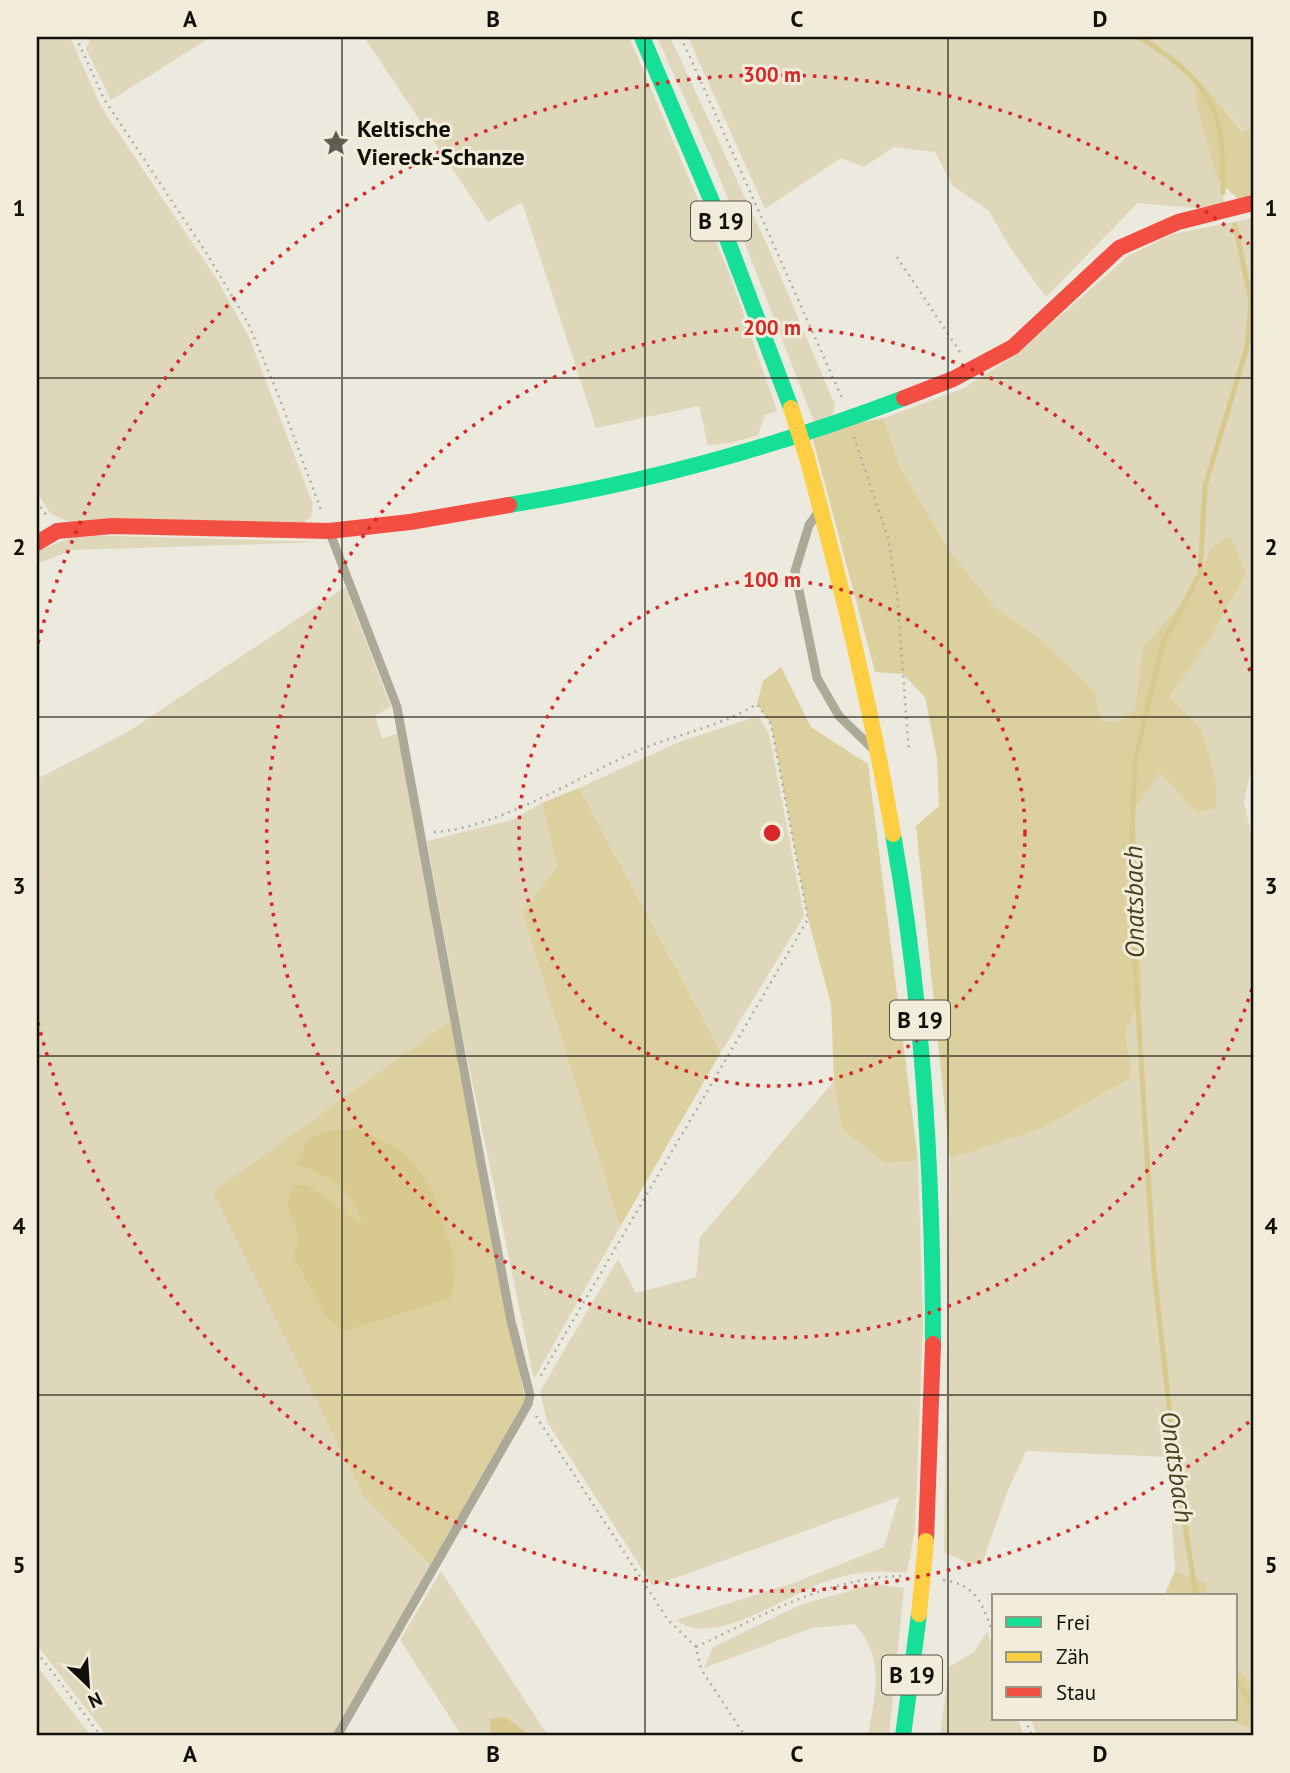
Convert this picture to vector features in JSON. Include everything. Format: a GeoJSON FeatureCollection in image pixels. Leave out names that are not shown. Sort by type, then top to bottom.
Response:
{"type":"FeatureCollection","features":[{"type":"Feature","properties":{"kind":"main road","name":"B 19"},"geometry":{"type":"LineString","coordinates":[[642,37],[726,234],[791,408],[822,507],[855,632],[881,757],[911,938],[930,1147],[935,1305],[926,1541],[903,1736]]}},
{"type":"Feature","properties":{"kind":"main road"},"geometry":{"type":"LineString","coordinates":[[37,543],[57,531],[112,526],[329,531],[410,522],[595,491],[682,471],[851,418],[970,371],[1013,347],[1119,248],[1178,222],[1253,203]]}},
{"type":"Feature","properties":{"kind":"lane"},"geometry":{"type":"LineString","coordinates":[[822,507],[809,525],[795,571],[817,678],[839,716],[881,757]]}},
{"type":"Feature","properties":{"kind":"lane"},"geometry":{"type":"LineString","coordinates":[[329,531],[397,707],[511,1321],[529,1399],[337,1736]]}},
{"type":"Feature","properties":{"kind":"path"},"geometry":{"type":"LineString","coordinates":[[76,37],[104,99],[207,254],[248,323],[278,394],[329,531]]}},
{"type":"Feature","properties":{"kind":"path"},"geometry":{"type":"LineString","coordinates":[[681,37],[736,157],[797,305],[851,418],[855,444],[888,538],[897,594],[909,752]]}},
{"type":"Feature","properties":{"kind":"path"},"geometry":{"type":"LineString","coordinates":[[897,257],[970,371]]}},
{"type":"Feature","properties":{"kind":"path"},"geometry":{"type":"LineString","coordinates":[[420,833],[453,831],[497,816],[640,750],[731,719],[757,704],[771,724],[807,919],[529,1399],[595,1512],[668,1620],[696,1647],[701,1669],[745,1736]]}},
{"type":"Feature","properties":{"kind":"path"},"geometry":{"type":"LineString","coordinates":[[696,1647],[821,1588],[867,1577],[913,1576]]}},
{"type":"Feature","properties":{"kind":"path"},"geometry":{"type":"LineString","coordinates":[[934,1579],[956,1582],[980,1598],[992,1631]]}},
{"type":"Feature","properties":{"kind":"path"},"geometry":{"type":"LineString","coordinates":[[37,1652],[101,1736]]}},
{"type":"Feature","properties":{"kind":"shaded area"},"geometry":{"type":"Polygon","coordinates":[[[37,37],[70,37],[101,107],[218,281],[249,337],[313,504],[311,517],[302,524],[71,523],[50,513],[37,492],[37,37]]]}},
{"type":"Feature","properties":{"kind":"shaded area"},"geometry":{"type":"Polygon","coordinates":[[[91,37],[211,37],[111,100],[86,49],[91,37]]]}},
{"type":"Feature","properties":{"kind":"shaded area"},"geometry":{"type":"Polygon","coordinates":[[[364,37],[629,37],[730,275],[777,411],[765,415],[758,435],[731,443],[708,445],[699,406],[596,428],[522,202],[488,222],[364,37]]]}},
{"type":"Feature","properties":{"kind":"shaded area"},"geometry":{"type":"Polygon","coordinates":[[[657,37],[670,37],[769,249],[835,405],[832,417],[814,422],[715,166],[657,37]]]}},
{"type":"Feature","properties":{"kind":"shaded area"},"geometry":{"type":"Polygon","coordinates":[[[688,37],[1253,37],[1253,128],[1244,132],[1201,82],[1195,101],[1225,204],[1195,208],[1138,203],[1046,297],[1009,246],[989,211],[953,186],[935,152],[894,147],[864,167],[841,158],[765,209],[688,37]]]}},
{"type":"Feature","properties":{"kind":"shaded area"},"geometry":{"type":"Polygon","coordinates":[[[1201,82],[1243,132],[1253,128],[1253,203],[1245,205],[1218,181],[1195,101],[1196,83],[1201,82]]]}},
{"type":"Feature","properties":{"kind":"shaded area"},"geometry":{"type":"Polygon","coordinates":[[[1253,218],[1253,759],[1244,802],[1253,843],[1253,1686],[1238,1668],[1238,1594],[1208,1594],[1207,1583],[1175,1571],[1168,1457],[1026,1451],[1008,1490],[982,1564],[968,1563],[944,1552],[950,1159],[1043,1128],[1132,1077],[1125,1033],[1142,997],[1135,809],[1160,771],[1196,812],[1202,730],[1170,697],[1210,638],[1246,574],[1209,550],[1199,584],[1143,647],[1135,709],[1119,722],[1101,721],[1095,693],[1037,636],[995,607],[947,547],[900,467],[884,418],[964,388],[1016,355],[1128,256],[1173,234],[1253,218]]]}},
{"type":"Feature","properties":{"kind":"shaded area"},"geometry":{"type":"Polygon","coordinates":[[[884,418],[900,467],[947,547],[995,607],[1037,636],[1095,692],[1101,721],[1119,722],[1135,709],[1143,647],[1199,584],[1209,550],[1230,536],[1246,574],[1210,638],[1170,697],[1202,730],[1216,783],[1216,808],[1196,812],[1160,772],[1135,809],[1142,997],[1125,1033],[1132,1077],[1043,1128],[950,1159],[916,826],[939,806],[937,758],[925,697],[903,674],[875,672],[811,432],[884,418]]]}},
{"type":"Feature","properties":{"kind":"shaded area"},"geometry":{"type":"Polygon","coordinates":[[[78,535],[326,542],[72,550],[37,564],[37,551],[78,535]]]}},
{"type":"Feature","properties":{"kind":"shaded area"},"geometry":{"type":"Polygon","coordinates":[[[345,587],[391,707],[375,715],[382,739],[398,733],[450,1021],[214,1192],[364,1497],[430,1565],[332,1736],[107,1736],[37,1645],[37,779],[126,733],[345,587]]]}},
{"type":"Feature","properties":{"kind":"shaded area"},"geometry":{"type":"Polygon","coordinates":[[[781,667],[811,727],[868,764],[918,1160],[885,1163],[841,1128],[834,1081],[831,1004],[808,919],[771,724],[757,704],[763,681],[781,667]]]}},
{"type":"Feature","properties":{"kind":"shaded area"},"geometry":{"type":"Polygon","coordinates":[[[758,716],[769,733],[804,916],[721,1052],[579,788],[679,742],[758,716]]]}},
{"type":"Feature","properties":{"kind":"shaded area"},"geometry":{"type":"Polygon","coordinates":[[[579,788],[721,1052],[620,1227],[522,912],[557,866],[542,803],[579,788]]]}},
{"type":"Feature","properties":{"kind":"shaded area"},"geometry":{"type":"Polygon","coordinates":[[[542,803],[557,866],[522,912],[620,1227],[534,1379],[461,1028],[427,841],[512,820],[542,803]]]}},
{"type":"Feature","properties":{"kind":"shaded area"},"geometry":{"type":"Polygon","coordinates":[[[450,1021],[525,1400],[430,1565],[364,1497],[213,1192],[450,1021]]]}},
{"type":"Feature","properties":{"kind":"shaded area"},"geometry":{"type":"Polygon","coordinates":[[[834,1081],[841,1128],[918,1160],[923,1324],[915,1529],[907,1573],[872,1572],[846,1576],[819,1584],[755,1615],[732,1623],[711,1628],[692,1628],[676,1620],[796,1582],[884,1547],[899,1497],[653,1586],[547,1422],[540,1391],[618,1259],[636,1293],[696,1277],[700,1237],[834,1081]]]}},
{"type":"Feature","properties":{"kind":"shaded area"},"geometry":{"type":"Polygon","coordinates":[[[356,1128],[402,1151],[422,1174],[434,1195],[456,1262],[451,1298],[344,1331],[326,1316],[293,1256],[300,1239],[287,1204],[294,1185],[307,1185],[361,1225],[358,1211],[347,1191],[330,1179],[296,1164],[307,1143],[316,1135],[356,1128]]]}},
{"type":"Feature","properties":{"kind":"shaded area"},"geometry":{"type":"Polygon","coordinates":[[[441,1571],[548,1736],[462,1736],[400,1640],[441,1571]]]}},
{"type":"Feature","properties":{"kind":"shaded area"},"geometry":{"type":"Polygon","coordinates":[[[1175,1571],[1207,1583],[1208,1594],[1165,1594],[1175,1571]]]}},
{"type":"Feature","properties":{"kind":"shaded area"},"geometry":{"type":"Polygon","coordinates":[[[872,1584],[904,1588],[889,1736],[868,1736],[875,1691],[875,1664],[865,1638],[855,1624],[812,1628],[704,1668],[713,1647],[800,1605],[872,1584]]]}},
{"type":"Feature","properties":{"kind":"shaded area"},"geometry":{"type":"Polygon","coordinates":[[[987,1632],[992,1646],[992,1720],[1018,1720],[1024,1736],[940,1736],[949,1667],[974,1652],[987,1632]]]}},
{"type":"Feature","properties":{"kind":"shaded area"},"geometry":{"type":"Polygon","coordinates":[[[37,1666],[91,1736],[37,1736],[37,1666]]]}},
{"type":"Feature","properties":{"kind":"shaded area"},"geometry":{"type":"Polygon","coordinates":[[[1238,1668],[1253,1686],[1253,1729],[1228,1720],[1238,1720],[1238,1668]]]}},
{"type":"Feature","properties":{"kind":"shaded area"},"geometry":{"type":"Polygon","coordinates":[[[505,1717],[531,1736],[492,1736],[489,1719],[505,1717]]]}},
{"type":"Feature","properties":{"kind":"shaded area"},"geometry":{"type":"Polygon","coordinates":[[[1031,1720],[1228,1720],[1253,1729],[1253,1736],[1037,1736],[1031,1720]]]}},
{"type":"Feature","properties":{"kind":"waterway","name":"Onatsbach"},"geometry":{"type":"LineString","coordinates":[[1139,37],[1189,74],[1208,98],[1221,135],[1223,193]]}},
{"type":"Feature","properties":{"kind":"waterway","name":"Onatsbach"},"geometry":{"type":"LineString","coordinates":[[1196,1594],[1175,1461],[1154,1271],[1130,879],[1135,761],[1163,642],[1200,574],[1205,486],[1247,347],[1251,301],[1235,225]]}},
{"type":"Feature","properties":{"kind":"waterway","name":"Onatsbach"},"geometry":{"type":"LineString","coordinates":[[1238,1684],[1253,1704]]}},
{"type":"Feature","properties":{"kind":"traffic: fast"},"geometry":{"type":"LineString","coordinates":[[642,37],[721,223],[791,408]]}},
{"type":"Feature","properties":{"kind":"traffic: fast"},"geometry":{"type":"LineString","coordinates":[[509,505],[610,486],[709,462],[856,416],[904,398]]}},
{"type":"Feature","properties":{"kind":"traffic: fast"},"geometry":{"type":"LineString","coordinates":[[893,834],[919,1024],[931,1216],[933,1344]]}},
{"type":"Feature","properties":{"kind":"traffic: fast"},"geometry":{"type":"LineString","coordinates":[[903,1736],[919,1614]]}},
{"type":"Feature","properties":{"kind":"traffic: slow"},"geometry":{"type":"LineString","coordinates":[[791,408],[807,458]]}},
{"type":"Feature","properties":{"kind":"traffic: slow"},"geometry":{"type":"LineString","coordinates":[[807,458],[854,645],[893,834]]}},
{"type":"Feature","properties":{"kind":"traffic: slow"},"geometry":{"type":"LineString","coordinates":[[919,1614],[926,1541]]}},
{"type":"Feature","properties":{"kind":"traffic: jam"},"geometry":{"type":"LineString","coordinates":[[904,398],[953,379],[1013,347],[1119,248],[1178,222],[1253,203]]}},
{"type":"Feature","properties":{"kind":"traffic: jam"},"geometry":{"type":"LineString","coordinates":[[37,543],[57,531],[112,526],[329,531],[410,522],[509,505]]}},
{"type":"Feature","properties":{"kind":"traffic: jam"},"geometry":{"type":"LineString","coordinates":[[926,1541],[933,1344]]}},
{"type":"Feature","properties":{"kind":"place","name":"Keltische Viereck-Schanze"},"geometry":{"type":"Point","coordinates":[336,143]}}]}
